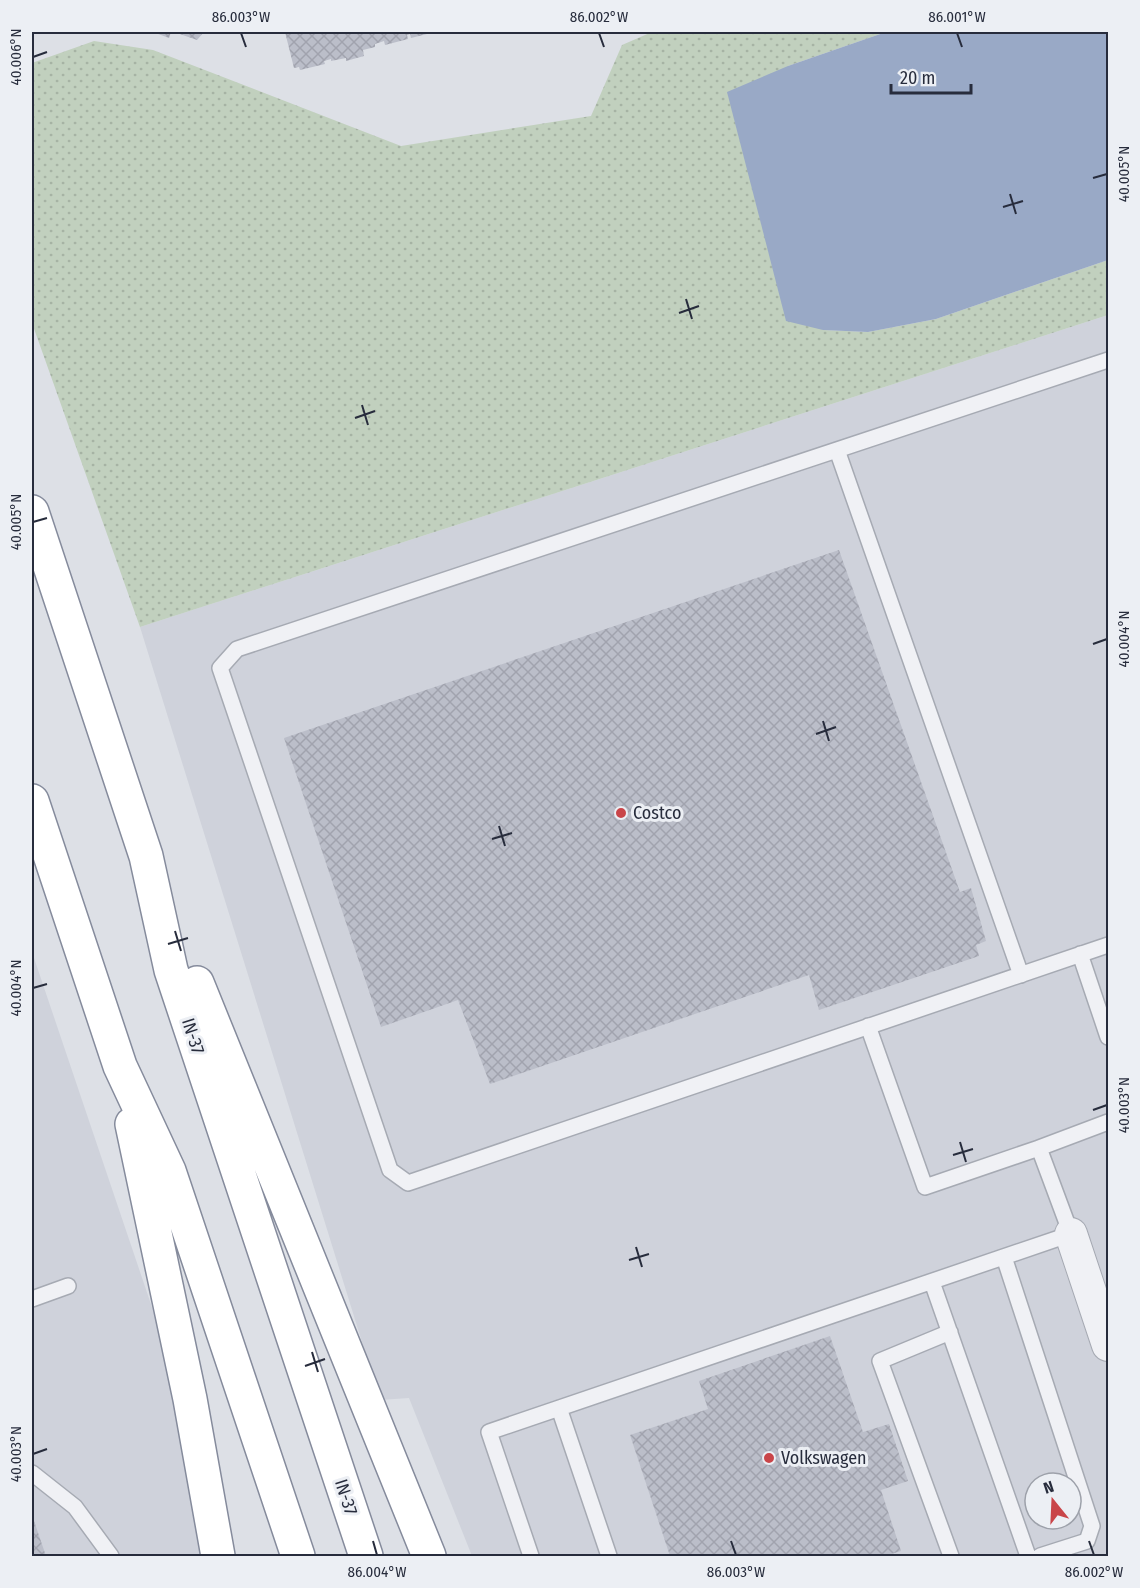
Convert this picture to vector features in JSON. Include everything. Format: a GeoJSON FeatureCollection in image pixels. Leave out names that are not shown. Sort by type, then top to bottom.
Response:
{"type":"FeatureCollection","features":[{"type":"Feature","properties":{"kind":"highway","name":"IN-37"},"geometry":{"type":"LineString","coordinates":[[32,512],[146,856],[171,970],[366,1557]]}},
{"type":"Feature","properties":{"kind":"highway"},"geometry":{"type":"LineString","coordinates":[[32,801],[120,1066],[190,1399],[218,1557]]}},
{"type":"Feature","properties":{"kind":"highway"},"geometry":{"type":"LineString","coordinates":[[146,856],[429,1557]]}},
{"type":"Feature","properties":{"kind":"highway"},"geometry":{"type":"LineString","coordinates":[[120,1066],[169,1171],[298,1557]]}},
{"type":"Feature","properties":{"kind":"street"},"geometry":{"type":"LineString","coordinates":[[1071,1234],[1108,1345]]}},
{"type":"Feature","properties":{"kind":"lane"},"geometry":{"type":"LineString","coordinates":[[1108,360],[237,649],[220,668],[390,1170],[408,1183],[1108,945]]}},
{"type":"Feature","properties":{"kind":"lane"},"geometry":{"type":"LineString","coordinates":[[837,450],[1021,975]]}},
{"type":"Feature","properties":{"kind":"lane"},"geometry":{"type":"LineString","coordinates":[[1080,954],[1108,1036]]}},
{"type":"Feature","properties":{"kind":"lane"},"geometry":{"type":"LineString","coordinates":[[868,1026],[926,1187],[1108,1122]]}},
{"type":"Feature","properties":{"kind":"lane"},"geometry":{"type":"LineString","coordinates":[[531,1557],[489,1432],[1071,1234],[1039,1148]]}},
{"type":"Feature","properties":{"kind":"lane"},"geometry":{"type":"LineString","coordinates":[[1004,1257],[1092,1526],[1087,1541],[1040,1557]]}},
{"type":"Feature","properties":{"kind":"lane"},"geometry":{"type":"LineString","coordinates":[[932,1282],[1028,1557]]}},
{"type":"Feature","properties":{"kind":"lane"},"geometry":{"type":"LineString","coordinates":[[32,1299],[68,1286]]}},
{"type":"Feature","properties":{"kind":"lane"},"geometry":{"type":"LineString","coordinates":[[950,1332],[880,1361],[951,1557]]}},
{"type":"Feature","properties":{"kind":"lane"},"geometry":{"type":"LineString","coordinates":[[559,1408],[609,1557]]}},
{"type":"Feature","properties":{"kind":"lane"},"geometry":{"type":"LineString","coordinates":[[32,1473],[75,1507],[111,1557]]}},
{"type":"Feature","properties":{"kind":"shaded area"},"geometry":{"type":"Polygon","coordinates":[[[1108,315],[1108,1556],[472,1556],[409,1398],[380,1400],[140,627],[1108,315]]]}},
{"type":"Feature","properties":{"kind":"shaded area"},"geometry":{"type":"Polygon","coordinates":[[[32,952],[236,1556],[32,1556],[32,952]]]}},
{"type":"Feature","properties":{"kind":"green space"},"geometry":{"type":"Polygon","coordinates":[[[652,32],[886,32],[788,66],[823,330],[868,332],[936,319],[1108,260],[1108,315],[140,627],[32,323],[32,63],[94,41],[153,50],[401,146],[591,116],[622,45],[652,32]]]}},
{"type":"Feature","properties":{"kind":"water"},"geometry":{"type":"Polygon","coordinates":[[[886,32],[1108,32],[1108,260],[936,319],[868,332],[823,330],[786,321],[727,92],[788,66],[886,32]]]}},
{"type":"Feature","properties":{"kind":"building"},"geometry":{"type":"Polygon","coordinates":[[[153,32],[171,32],[169,38],[153,32]]]}},
{"type":"Feature","properties":{"kind":"building"},"geometry":{"type":"Polygon","coordinates":[[[174,32],[204,32],[197,40],[174,32]]]}},
{"type":"Feature","properties":{"kind":"building"},"geometry":{"type":"Polygon","coordinates":[[[285,32],[435,32],[411,38],[410,34],[407,35],[408,39],[385,45],[384,41],[375,44],[375,47],[363,50],[364,56],[346,61],[346,58],[331,61],[331,59],[324,61],[325,64],[300,70],[299,67],[294,68],[285,32]]]}},
{"type":"Feature","properties":{"kind":"building","name":"Costco"},"geometry":{"type":"Polygon","coordinates":[[[839,550],[960,892],[971,888],[986,941],[976,945],[979,956],[819,1010],[809,975],[490,1084],[458,1000],[381,1027],[284,738],[839,550]]]}},
{"type":"Feature","properties":{"kind":"building","name":"Volkswagen"},"geometry":{"type":"Polygon","coordinates":[[[830,1336],[863,1432],[889,1424],[908,1481],[881,1490],[901,1551],[885,1556],[670,1556],[630,1435],[708,1409],[699,1381],[830,1336]]]}},
{"type":"Feature","properties":{"kind":"building"},"geometry":{"type":"Polygon","coordinates":[[[32,1515],[46,1556],[32,1556],[32,1515]]]}},
{"type":"Feature","properties":{"kind":"place","name":"Costco"},"geometry":{"type":"Point","coordinates":[621,813]}},
{"type":"Feature","properties":{"kind":"place","name":"Volkswagen"},"geometry":{"type":"Point","coordinates":[769,1458]}}]}
